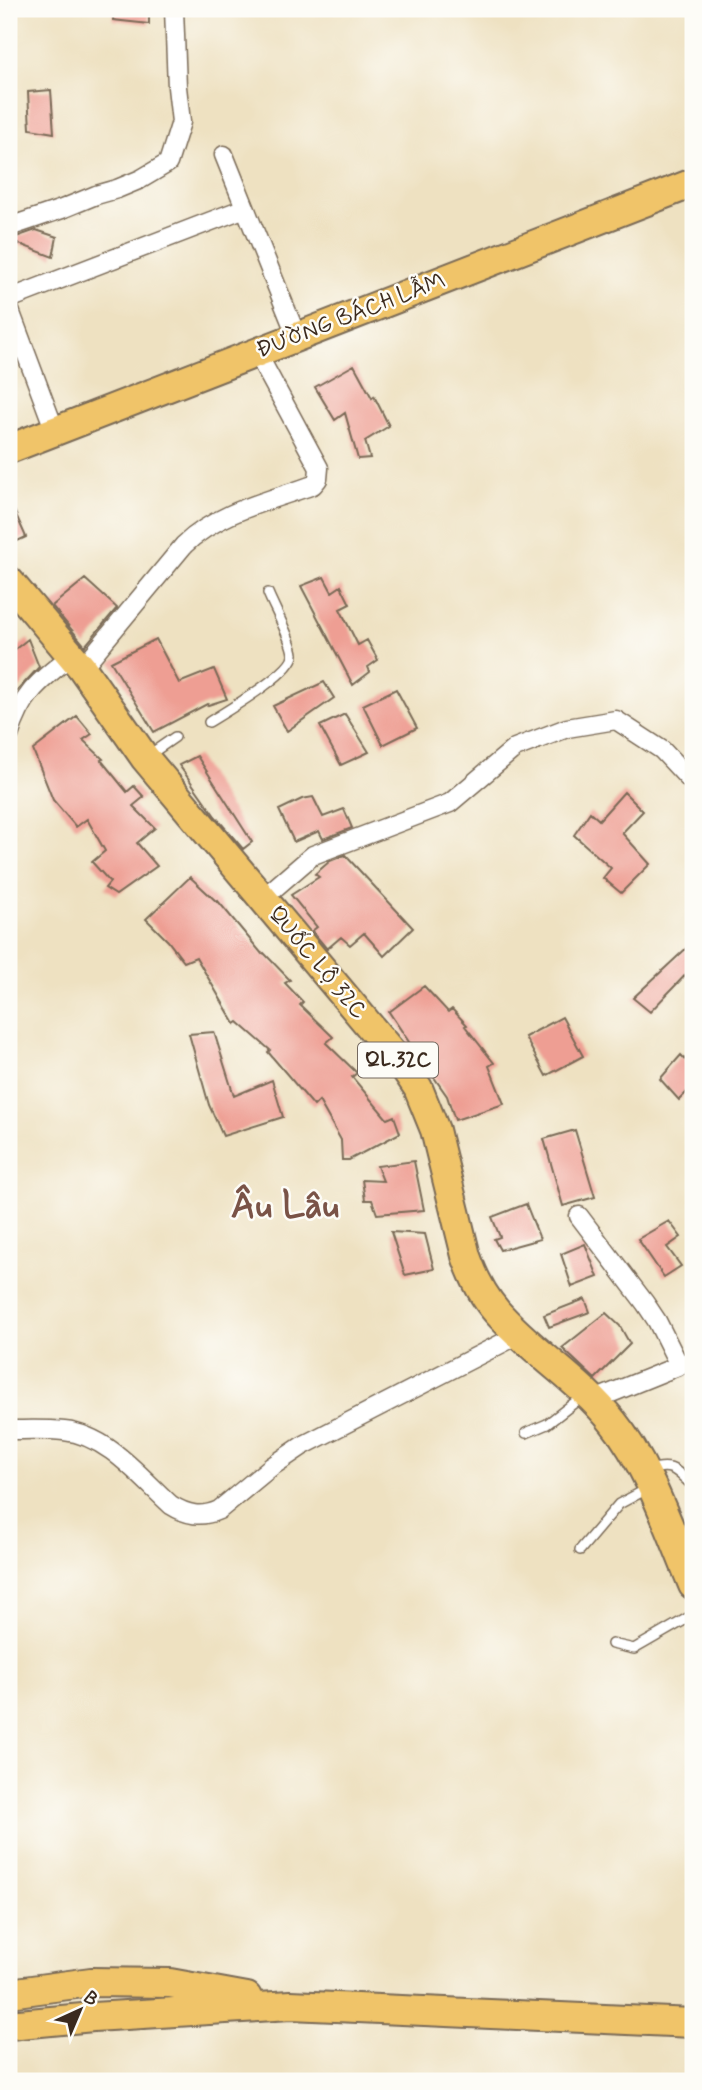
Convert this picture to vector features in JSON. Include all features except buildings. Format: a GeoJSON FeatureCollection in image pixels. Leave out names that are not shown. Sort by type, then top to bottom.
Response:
{"type":"FeatureCollection","features":[{"type":"Feature","properties":{"kind":"main road","name":"ĐƯỜNG BÁCH LẪM"},"geometry":{"type":"LineString","coordinates":[[9,449],[693,183]]}},
{"type":"Feature","properties":{"kind":"main road","name":"QUỐC LỘ 32C"},"geometry":{"type":"LineString","coordinates":[[9,581],[77,662],[145,758],[404,1067],[418,1088],[435,1129],[472,1274],[497,1312],[590,1396],[634,1451],[693,1586]]}},
{"type":"Feature","properties":{"kind":"main road"},"geometry":{"type":"LineString","coordinates":[[9,1993],[91,1982],[170,1983],[291,2005]]}},
{"type":"Feature","properties":{"kind":"main road"},"geometry":{"type":"LineString","coordinates":[[9,2025],[291,2005],[693,2023]]}},
{"type":"Feature","properties":{"kind":"street"},"geometry":{"type":"LineString","coordinates":[[9,227],[117,189],[168,163],[181,122],[174,9]]}},
{"type":"Feature","properties":{"kind":"street"},"geometry":{"type":"LineString","coordinates":[[224,155],[297,337]]}},
{"type":"Feature","properties":{"kind":"street"},"geometry":{"type":"LineString","coordinates":[[9,299],[245,208]]}},
{"type":"Feature","properties":{"kind":"street"},"geometry":{"type":"LineString","coordinates":[[9,308],[55,431]]}},
{"type":"Feature","properties":{"kind":"street"},"geometry":{"type":"LineString","coordinates":[[9,736],[16,715],[38,683],[77,662],[194,535],[213,523],[313,485],[318,479],[319,468],[257,353]]}},
{"type":"Feature","properties":{"kind":"street"},"geometry":{"type":"LineString","coordinates":[[262,898],[313,855],[450,803],[515,748],[567,728],[616,720],[662,750],[693,783]]}},
{"type":"Feature","properties":{"kind":"street"},"geometry":{"type":"LineString","coordinates":[[579,1216],[645,1303],[686,1363],[590,1396]]}},
{"type":"Feature","properties":{"kind":"street"},"geometry":{"type":"LineString","coordinates":[[9,1430],[65,1431],[94,1440],[119,1457],[181,1511],[191,1515],[211,1514],[302,1446],[520,1334]]}},
{"type":"Feature","properties":{"kind":"lane"},"geometry":{"type":"LineString","coordinates":[[209,722],[290,666],[294,656],[291,646],[268,593]]}},
{"type":"Feature","properties":{"kind":"lane"},"geometry":{"type":"LineString","coordinates":[[145,758],[175,737]]}},
{"type":"Feature","properties":{"kind":"lane"},"geometry":{"type":"LineString","coordinates":[[526,1433],[547,1424],[590,1396]]}},
{"type":"Feature","properties":{"kind":"lane"},"geometry":{"type":"LineString","coordinates":[[580,1550],[619,1504],[663,1466],[670,1466],[693,1486]]}},
{"type":"Feature","properties":{"kind":"lane"},"geometry":{"type":"LineString","coordinates":[[612,1644],[634,1649],[693,1615]]}},
{"type":"Feature","properties":{"kind":"district","name":"Âu Lâu"},"geometry":{"type":"Point","coordinates":[285,1207]}}]}
